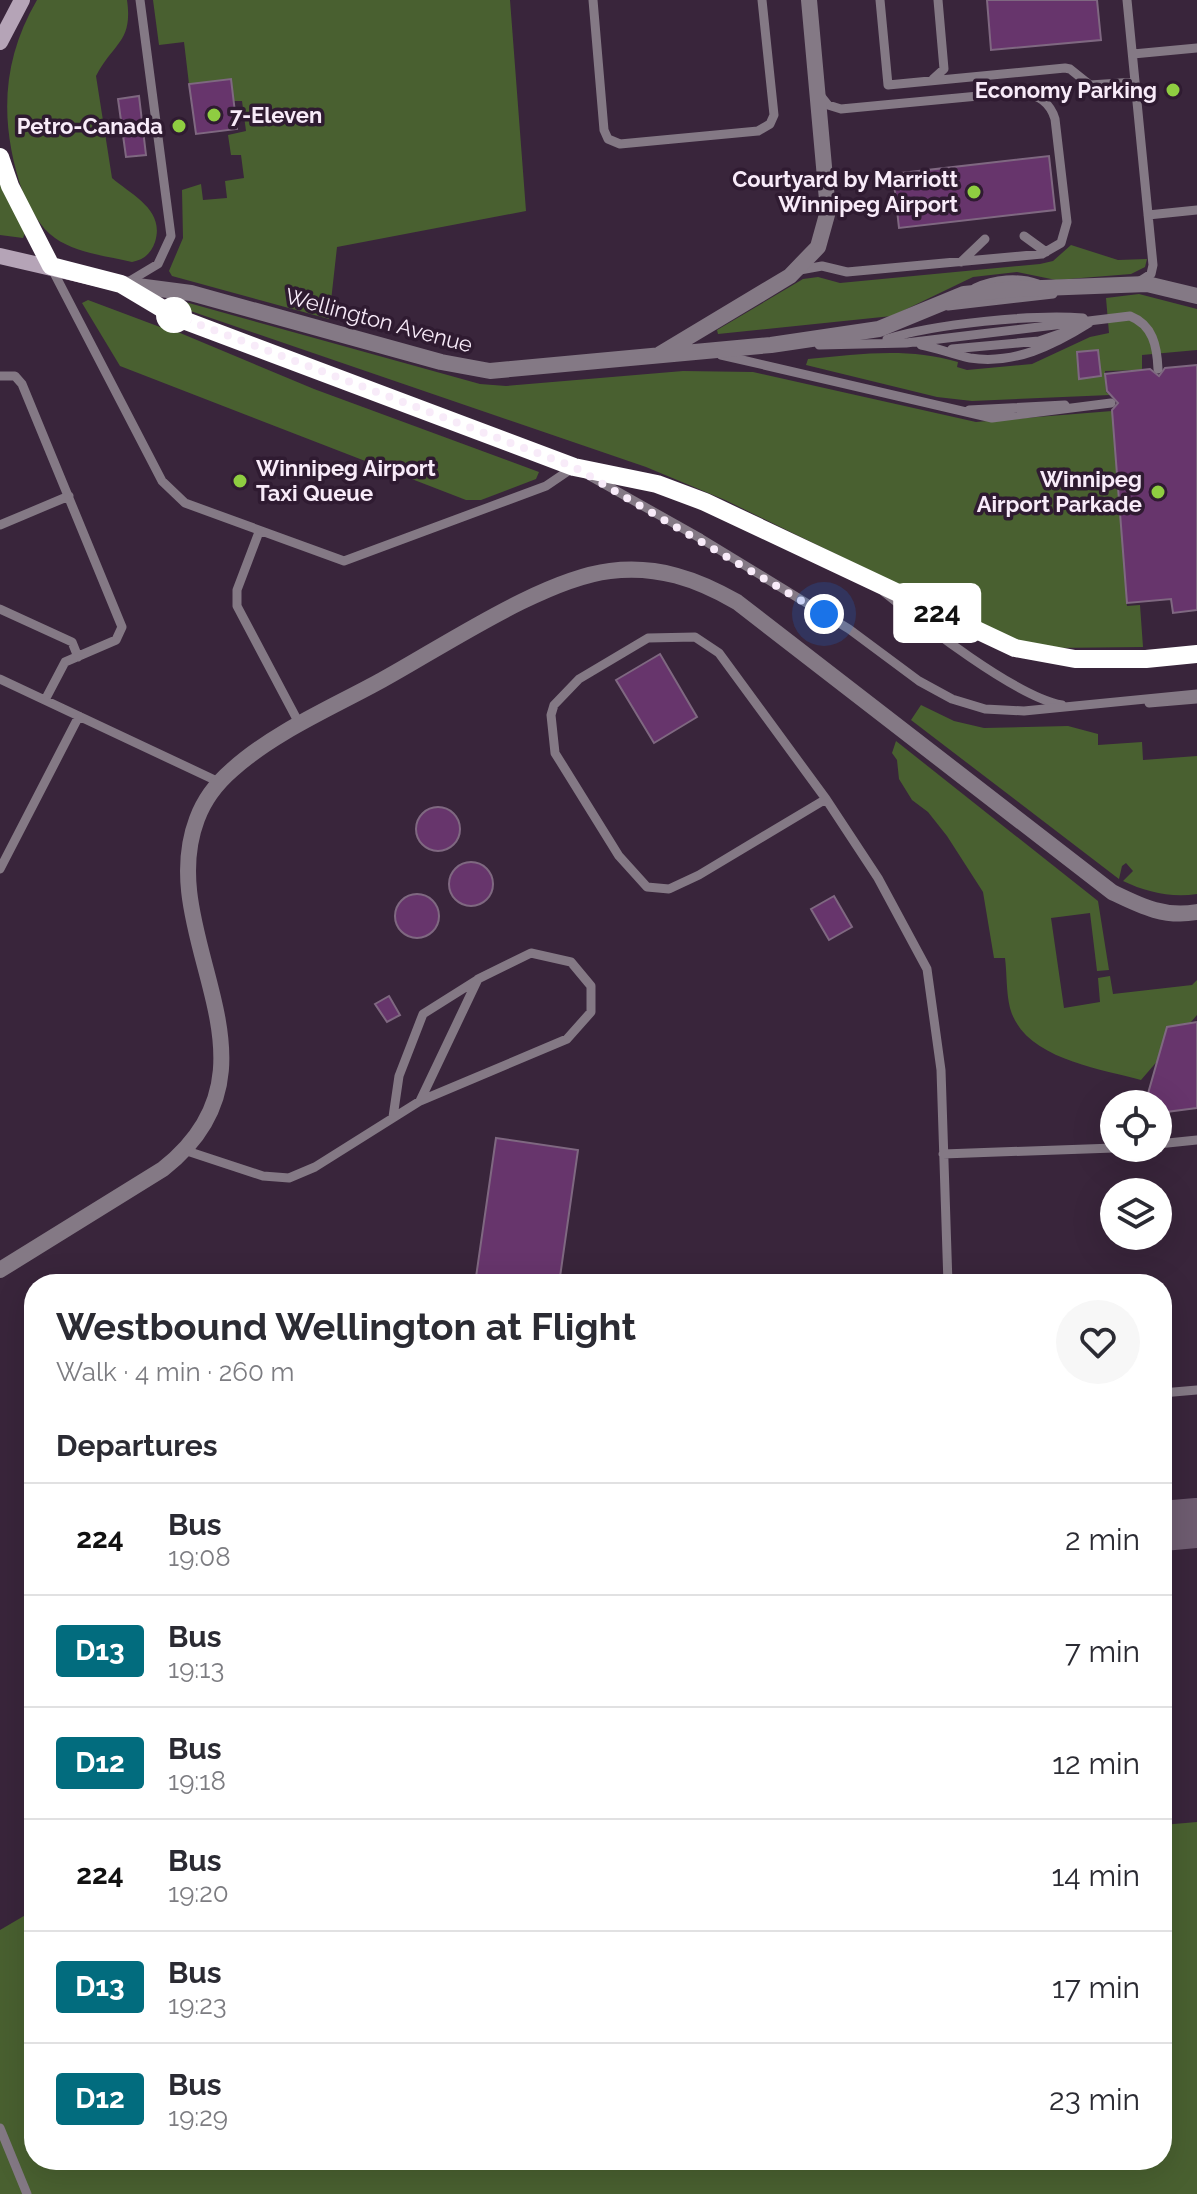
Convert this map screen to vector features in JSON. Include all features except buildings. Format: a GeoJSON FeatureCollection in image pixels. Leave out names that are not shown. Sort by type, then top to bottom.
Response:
{"type":"FeatureCollection","features":[{"type":"Feature","properties":{"kind":"main road"},"geometry":{"type":"LineString","coordinates":[[0,42],[22,0]]}},
{"type":"Feature","properties":{"kind":"main road"},"geometry":{"type":"LineString","coordinates":[[0,157],[10,186],[51,266]]}},
{"type":"Feature","properties":{"kind":"main road","name":"Wellington Avenue"},"geometry":{"type":"LineString","coordinates":[[0,256],[121,284],[178,318],[574,467],[657,484],[705,502],[998,642],[1034,654],[1146,659],[1197,654]]}},
{"type":"Feature","properties":{"kind":"street"},"geometry":{"type":"LineString","coordinates":[[655,356],[797,271],[818,247],[828,211],[809,0]]}},
{"type":"Feature","properties":{"kind":"street","name":"Wellington Avenue"},"geometry":{"type":"LineString","coordinates":[[121,284],[191,293],[441,362],[490,371],[771,345],[879,329],[958,296],[1031,287],[1077,289],[1132,284],[1171,288],[1197,296]]}},
{"type":"Feature","properties":{"kind":"street"},"geometry":{"type":"LineString","coordinates":[[0,1270],[163,1169],[187,1151],[204,1128],[216,1095],[222,1034],[193,906],[188,865],[197,819],[219,782],[249,756],[300,725],[565,583],[587,575],[632,569],[678,575],[737,602],[1112,892],[1152,912],[1181,915],[1197,912]]}},
{"type":"Feature","properties":{"kind":"lane"},"geometry":{"type":"LineString","coordinates":[[121,284],[152,270],[164,256],[171,236],[140,0]]}},
{"type":"Feature","properties":{"kind":"lane"},"geometry":{"type":"LineString","coordinates":[[593,0],[604,130],[608,139],[620,144],[758,131],[770,124],[774,115],[762,0]]}},
{"type":"Feature","properties":{"kind":"lane"},"geometry":{"type":"LineString","coordinates":[[880,0],[888,85],[1068,68],[1090,85],[1135,82]]}},
{"type":"Feature","properties":{"kind":"lane"},"geometry":{"type":"LineString","coordinates":[[926,81],[939,77],[944,69],[938,0]]}},
{"type":"Feature","properties":{"kind":"lane"},"geometry":{"type":"LineString","coordinates":[[1127,0],[1153,270],[1144,280],[1132,284]]}},
{"type":"Feature","properties":{"kind":"lane"},"geometry":{"type":"LineString","coordinates":[[1133,54],[1197,48]]}},
{"type":"Feature","properties":{"kind":"lane"},"geometry":{"type":"LineString","coordinates":[[797,271],[813,266],[847,272],[1046,252],[1061,243],[1067,222],[1055,119],[1044,101],[1021,92],[841,109],[828,105],[818,92]]}},
{"type":"Feature","properties":{"kind":"lane"},"geometry":{"type":"LineString","coordinates":[[1148,215],[1197,210]]}},
{"type":"Feature","properties":{"kind":"lane"},"geometry":{"type":"LineString","coordinates":[[1024,236],[1046,252]]}},
{"type":"Feature","properties":{"kind":"lane"},"geometry":{"type":"LineString","coordinates":[[961,262],[985,239]]}},
{"type":"Feature","properties":{"kind":"lane"},"geometry":{"type":"LineString","coordinates":[[51,266],[168,490],[185,503],[259,532],[331,559],[351,560],[546,486],[574,467]]}},
{"type":"Feature","properties":{"kind":"lane"},"geometry":{"type":"LineString","coordinates":[[930,310],[1077,289]]}},
{"type":"Feature","properties":{"kind":"lane"},"geometry":{"type":"LineString","coordinates":[[906,343],[1051,328],[1106,317],[1130,316],[1144,325],[1156,346],[1158,369]]}},
{"type":"Feature","properties":{"kind":"lane"},"geometry":{"type":"LineString","coordinates":[[880,341],[911,332],[1040,318],[1089,322]]}},
{"type":"Feature","properties":{"kind":"lane"},"geometry":{"type":"LineString","coordinates":[[771,345],[880,341],[906,343],[974,358],[1029,353],[1065,339],[1089,322]]}},
{"type":"Feature","properties":{"kind":"lane"},"geometry":{"type":"LineString","coordinates":[[681,353],[735,357],[992,418],[1111,403]]}},
{"type":"Feature","properties":{"kind":"lane"},"geometry":{"type":"LineString","coordinates":[[0,376],[15,376],[22,384],[122,627],[116,640],[65,662],[45,700]]}},
{"type":"Feature","properties":{"kind":"lane","name":"Wellington Avenue"},"geometry":{"type":"LineString","coordinates":[[574,467],[700,538],[849,629],[927,686],[960,702],[985,709],[1024,711],[1197,696]]}},
{"type":"Feature","properties":{"kind":"lane"},"geometry":{"type":"LineString","coordinates":[[0,525],[69,496]]}},
{"type":"Feature","properties":{"kind":"lane"},"geometry":{"type":"LineString","coordinates":[[259,532],[237,590],[237,606],[300,725]]}},
{"type":"Feature","properties":{"kind":"lane","name":"Wellington Avenue"},"geometry":{"type":"LineString","coordinates":[[869,579],[925,625],[1051,703],[1104,707],[1197,696]]}},
{"type":"Feature","properties":{"kind":"lane"},"geometry":{"type":"LineString","coordinates":[[0,609],[72,642],[78,657]]}},
{"type":"Feature","properties":{"kind":"lane"},"geometry":{"type":"LineString","coordinates":[[826,799],[699,875],[669,889],[647,887],[619,856],[555,753],[550,728],[554,705],[579,679],[648,638],[695,637],[719,653],[826,799],[878,878],[927,969],[941,1070],[948,1274]]}},
{"type":"Feature","properties":{"kind":"lane"},"geometry":{"type":"LineString","coordinates":[[0,679],[219,782]]}},
{"type":"Feature","properties":{"kind":"lane"},"geometry":{"type":"LineString","coordinates":[[0,869],[79,716]]}},
{"type":"Feature","properties":{"kind":"lane"},"geometry":{"type":"LineString","coordinates":[[187,1151],[263,1176],[289,1178],[315,1167],[420,1101],[567,1039],[591,1012],[591,986],[571,962],[531,953],[478,979],[423,1014],[399,1076],[393,1117]]}},
{"type":"Feature","properties":{"kind":"lane"},"geometry":{"type":"LineString","coordinates":[[420,1101],[478,979]]}},
{"type":"Feature","properties":{"kind":"lane"},"geometry":{"type":"LineString","coordinates":[[1172,1143],[1197,1140]]}},
{"type":"Feature","properties":{"kind":"lane"},"geometry":{"type":"LineString","coordinates":[[943,1154],[1100,1148]]}},
{"type":"Feature","properties":{"kind":"lane"},"geometry":{"type":"LineString","coordinates":[[1172,1392],[1197,1390]]}},
{"type":"Feature","properties":{"kind":"lane"},"geometry":{"type":"LineString","coordinates":[[0,2128],[27,2194]]}},
{"type":"Feature","properties":{"kind":"green space"},"geometry":{"type":"Polygon","coordinates":[[[37,0],[127,0],[125,34],[96,76],[112,178],[145,205],[155,221],[155,242],[149,253],[140,260],[132,262],[102,256],[63,243],[40,224],[23,193],[10,143],[8,95],[16,47],[37,0]]]}},
{"type":"Feature","properties":{"kind":"green space"},"geometry":{"type":"Polygon","coordinates":[[[153,0],[510,0],[526,211],[337,247],[329,319],[172,276],[169,271],[183,238],[182,190],[201,184],[203,200],[227,198],[225,181],[244,178],[241,155],[231,155],[228,135],[246,131],[242,101],[234,101],[231,79],[189,84],[184,42],[159,45],[153,0]]]}},
{"type":"Feature","properties":{"kind":"green space"},"geometry":{"type":"Polygon","coordinates":[[[0,184],[25,233],[23,238],[0,235],[0,184]]]}},
{"type":"Feature","properties":{"kind":"green space"},"geometry":{"type":"Polygon","coordinates":[[[1071,245],[1118,260],[1147,259],[1145,267],[1131,274],[1056,280],[1017,272],[973,277],[892,316],[718,334],[717,330],[803,279],[818,277],[840,283],[1040,264],[1053,261],[1071,245]]]}},
{"type":"Feature","properties":{"kind":"green space"},"geometry":{"type":"Polygon","coordinates":[[[1139,294],[1197,309],[1197,350],[1142,355],[1142,370],[1105,371],[1106,392],[1110,395],[972,401],[937,397],[806,365],[808,359],[883,353],[939,357],[958,362],[957,367],[967,370],[1032,364],[1090,337],[1109,333],[1106,298],[1139,294]]]}},
{"type":"Feature","properties":{"kind":"green space"},"geometry":{"type":"Polygon","coordinates":[[[88,300],[161,325],[314,389],[539,472],[536,479],[481,500],[466,500],[120,366],[82,303],[88,300]]]}},
{"type":"Feature","properties":{"kind":"green space"},"geometry":{"type":"Polygon","coordinates":[[[178,300],[480,384],[506,386],[683,371],[753,372],[976,422],[1112,411],[1127,606],[1140,605],[1143,647],[1050,648],[1008,638],[725,500],[646,467],[176,306],[178,300]]]}},
{"type":"Feature","properties":{"kind":"green space"},"geometry":{"type":"Polygon","coordinates":[[[921,705],[954,721],[984,728],[1068,726],[1098,734],[1098,745],[1142,742],[1143,760],[1197,756],[1197,894],[1168,895],[1132,885],[1123,881],[1133,871],[1126,863],[1122,866],[1119,879],[911,720],[921,705]]]}},
{"type":"Feature","properties":{"kind":"green space"},"geometry":{"type":"Polygon","coordinates":[[[896,741],[1098,901],[1109,970],[1097,971],[1090,913],[1051,918],[1064,1008],[1100,1002],[1098,978],[1110,976],[1113,994],[1192,985],[1197,980],[1197,1015],[1141,1080],[1065,1059],[1030,1039],[1018,1025],[1010,1008],[1005,958],[994,958],[983,892],[947,836],[928,812],[912,800],[899,779],[897,760],[892,753],[896,741]]]}},
{"type":"Feature","properties":{"kind":"green space"},"geometry":{"type":"Polygon","coordinates":[[[1197,1822],[1197,2194],[0,2194],[0,1930],[24,1916],[24,2170],[1172,2170],[1172,1824],[1197,1822]]]}},
{"type":"Feature","properties":{"kind":"taxiway"},"geometry":{"type":"LineString","coordinates":[[1172,1525],[1197,1523]]}},
{"type":"Feature","properties":{"kind":"bus line","name":"224"},"geometry":{"type":"LineString","coordinates":[[0,157],[10,186],[51,266],[121,284],[178,318],[574,467],[657,484],[705,502],[1015,648],[1034,654],[1075,659],[1146,659],[1197,654]]}},
{"type":"Feature","properties":{"kind":"place","name":"Economy Parking"},"geometry":{"type":"Point","coordinates":[1173,90]}},
{"type":"Feature","properties":{"kind":"place","name":"7-Eleven"},"geometry":{"type":"Point","coordinates":[214,115]}},
{"type":"Feature","properties":{"kind":"place","name":"Petro-Canada"},"geometry":{"type":"Point","coordinates":[179,126]}},
{"type":"Feature","properties":{"kind":"place","name":"Courtyard by Marriott Winnipeg Airport"},"geometry":{"type":"Point","coordinates":[974,192]}},
{"type":"Feature","properties":{"kind":"place","name":"Winnipeg Airport Taxi Queue"},"geometry":{"type":"Point","coordinates":[240,481]}},
{"type":"Feature","properties":{"kind":"place","name":"Winnipeg Airport Parkade"},"geometry":{"type":"Point","coordinates":[1158,492]}},
{"type":"Feature","properties":{"kind":"route"},"geometry":{"type":"LineString","coordinates":[[174,315],[574,467],[700,538],[824,614]]}}]}
